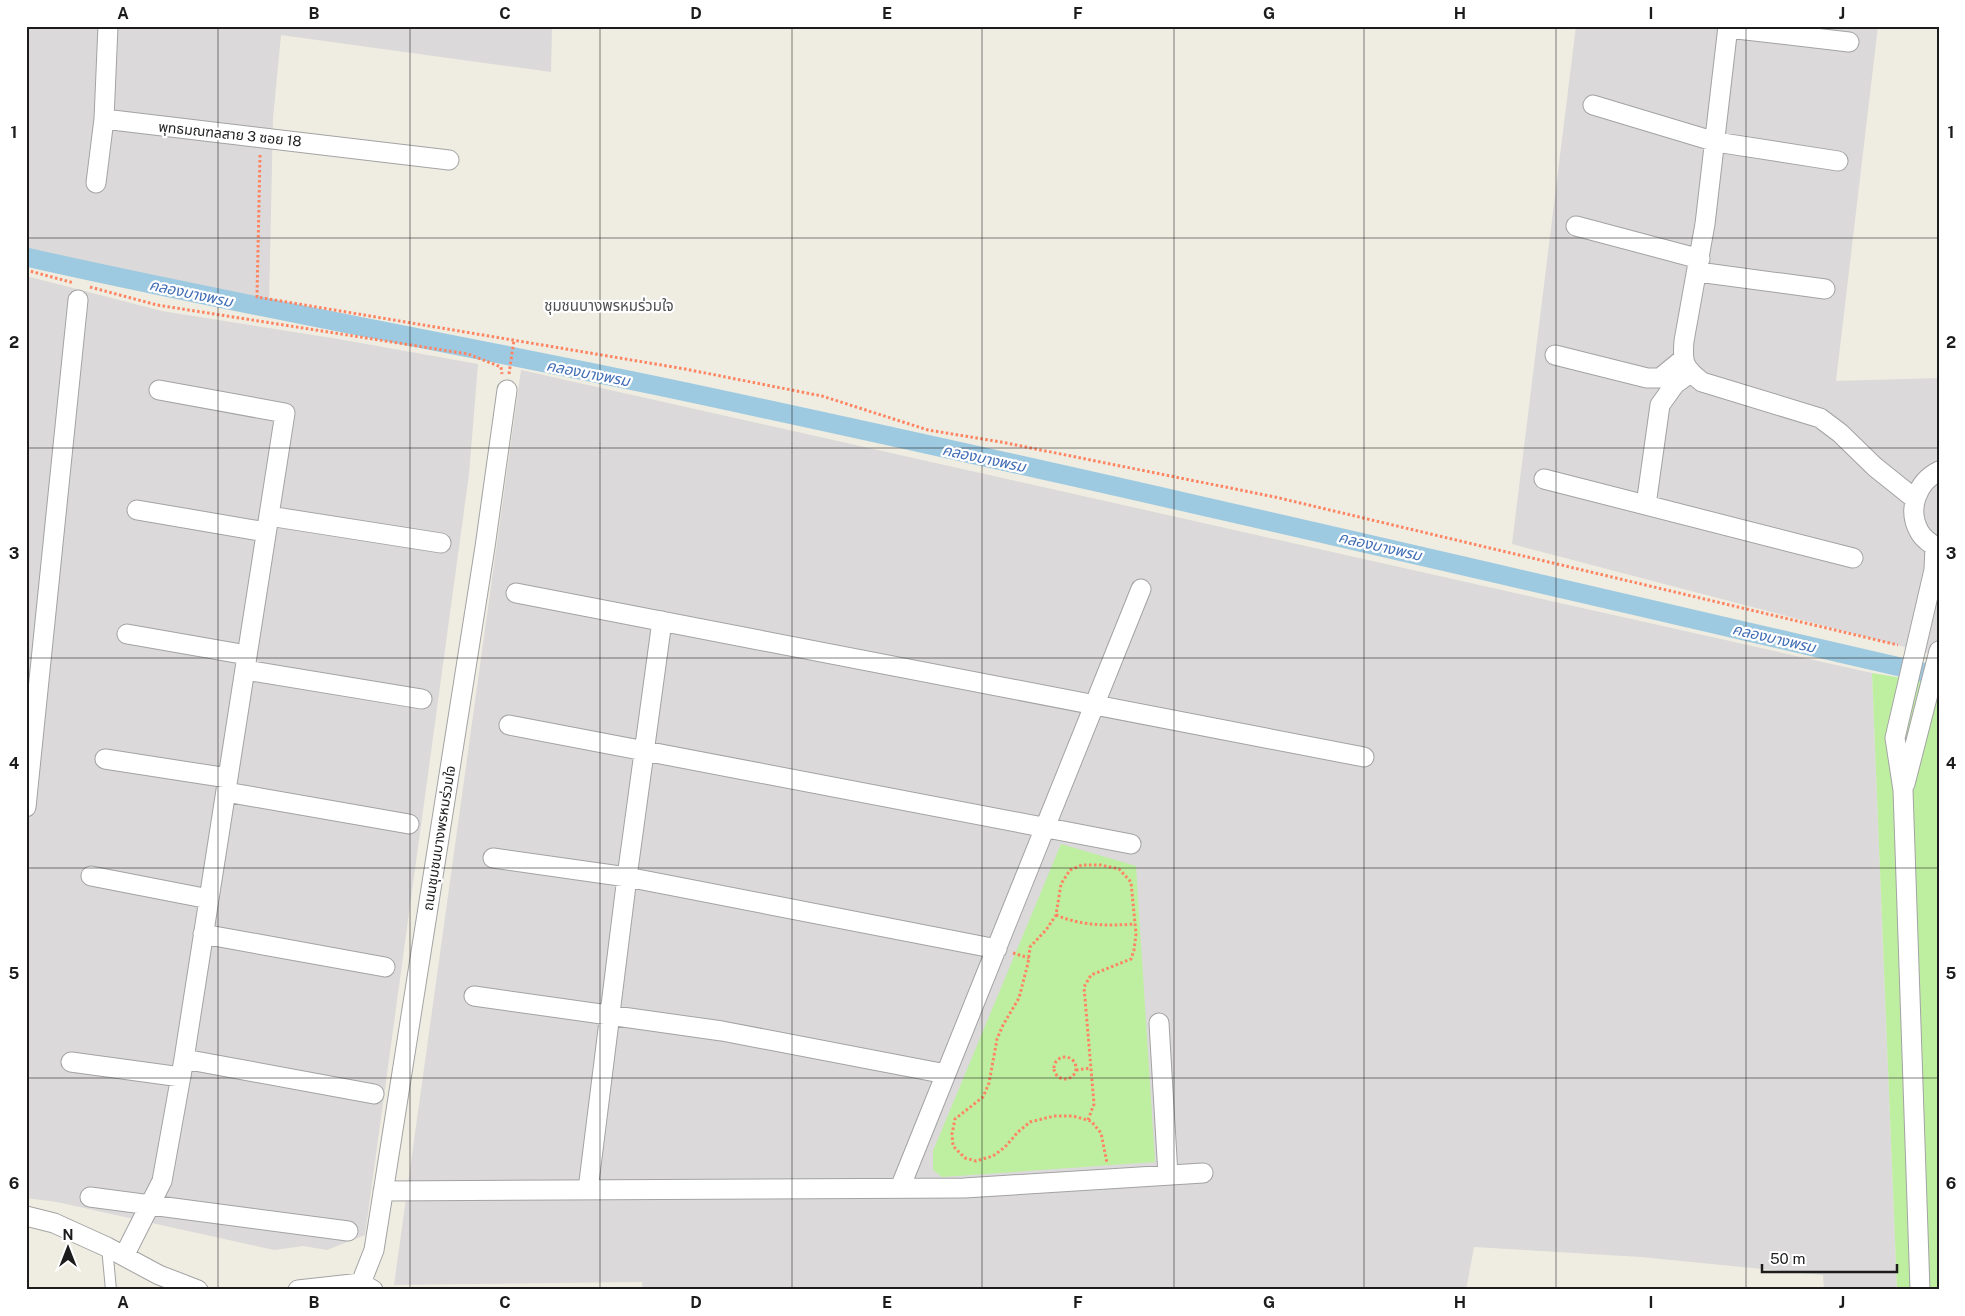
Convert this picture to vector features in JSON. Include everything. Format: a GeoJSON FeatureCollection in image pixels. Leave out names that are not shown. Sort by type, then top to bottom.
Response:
{"type":"FeatureCollection","features":[{"type":"Feature","properties":{"kind":"street"},"geometry":{"type":"LineString","coordinates":[[96,182],[104,119],[108,26]]}},
{"type":"Feature","properties":{"kind":"street"},"geometry":{"type":"LineString","coordinates":[[1646,505],[1660,405],[1686,366],[1684,340],[1699,265],[1716,142],[1728,27],[1849,42]]}},
{"type":"Feature","properties":{"kind":"street"},"geometry":{"type":"LineString","coordinates":[[1593,105],[1716,142],[1838,161]]}},
{"type":"Feature","properties":{"kind":"street","name":"พุทธมณฑลสาย 3 ซอย 18"},"geometry":{"type":"LineString","coordinates":[[104,119],[260,136],[449,160]]}},
{"type":"Feature","properties":{"kind":"street"},"geometry":{"type":"LineString","coordinates":[[1576,226],[1699,265],[1825,289]]}},
{"type":"Feature","properties":{"kind":"street"},"geometry":{"type":"LineString","coordinates":[[26,807],[78,300]]}},
{"type":"Feature","properties":{"kind":"street"},"geometry":{"type":"LineString","coordinates":[[1555,355],[1647,378],[1660,378],[1686,366]]}},
{"type":"Feature","properties":{"kind":"street"},"geometry":{"type":"LineString","coordinates":[[1686,366],[1702,382],[1820,418],[1840,432],[1874,467],[1915,499]]}},
{"type":"Feature","properties":{"kind":"street"},"geometry":{"type":"LineString","coordinates":[[124,1256],[162,1181],[182,1068],[285,413],[159,390]]}},
{"type":"Feature","properties":{"kind":"street","name":"ถนนชุมชนบางพรหมร่วมใจ"},"geometry":{"type":"LineString","coordinates":[[367,1286],[482,566],[506,390]]}},
{"type":"Feature","properties":{"kind":"street"},"geometry":{"type":"LineString","coordinates":[[1920,1290],[1903,790],[1895,738],[1934,570],[1937,548],[1919,532],[1914,519],[1915,499],[1925,481],[1939,471]]}},
{"type":"Feature","properties":{"kind":"street"},"geometry":{"type":"LineString","coordinates":[[1544,479],[1853,558]]}},
{"type":"Feature","properties":{"kind":"street"},"geometry":{"type":"LineString","coordinates":[[137,510],[441,543]]}},
{"type":"Feature","properties":{"kind":"street"},"geometry":{"type":"LineString","coordinates":[[900,1188],[1141,589]]}},
{"type":"Feature","properties":{"kind":"street"},"geometry":{"type":"LineString","coordinates":[[516,593],[1364,757]]}},
{"type":"Feature","properties":{"kind":"street"},"geometry":{"type":"LineString","coordinates":[[588,1190],[627,877],[662,621]]}},
{"type":"Feature","properties":{"kind":"street"},"geometry":{"type":"LineString","coordinates":[[127,634],[246,662],[422,699]]}},
{"type":"Feature","properties":{"kind":"street"},"geometry":{"type":"LineString","coordinates":[[1903,790],[1917,744],[1939,651]]}},
{"type":"Feature","properties":{"kind":"street"},"geometry":{"type":"LineString","coordinates":[[510,725],[1131,844]]}},
{"type":"Feature","properties":{"kind":"street"},"geometry":{"type":"LineString","coordinates":[[105,759],[409,824]]}},
{"type":"Feature","properties":{"kind":"street"},"geometry":{"type":"LineString","coordinates":[[493,858],[627,877],[997,949]]}},
{"type":"Feature","properties":{"kind":"street"},"geometry":{"type":"LineString","coordinates":[[90,876],[209,899]]}},
{"type":"Feature","properties":{"kind":"street"},"geometry":{"type":"LineString","coordinates":[[203,934],[385,966]]}},
{"type":"Feature","properties":{"kind":"street"},"geometry":{"type":"LineString","coordinates":[[474,996],[722,1031],[946,1074]]}},
{"type":"Feature","properties":{"kind":"street"},"geometry":{"type":"LineString","coordinates":[[1159,1023],[1168,1175]]}},
{"type":"Feature","properties":{"kind":"street"},"geometry":{"type":"LineString","coordinates":[[71,1062],[182,1068],[374,1094]]}},
{"type":"Feature","properties":{"kind":"street"},"geometry":{"type":"LineString","coordinates":[[383,1191],[964,1188],[1203,1173]]}},
{"type":"Feature","properties":{"kind":"street"},"geometry":{"type":"LineString","coordinates":[[90,1197],[348,1232]]}},
{"type":"Feature","properties":{"kind":"street"},"geometry":{"type":"LineString","coordinates":[[26,1216],[54,1223],[107,1247],[159,1275],[198,1290]]}},
{"type":"Feature","properties":{"kind":"street"},"geometry":{"type":"LineString","coordinates":[[298,1290],[367,1286]]}},
{"type":"Feature","properties":{"kind":"lane"},"geometry":{"type":"LineString","coordinates":[[107,1247],[111,1290]]}},
{"type":"Feature","properties":{"kind":"path"},"geometry":{"type":"LineString","coordinates":[[260,136],[257,297],[685,369],[822,396],[928,430],[1001,442],[1275,497],[1902,646]]}},
{"type":"Feature","properties":{"kind":"path"},"geometry":{"type":"LineString","coordinates":[[26,270],[156,305],[468,354],[501,367]]}},
{"type":"Feature","properties":{"kind":"path"},"geometry":{"type":"LineString","coordinates":[[510,370],[514,340]]}},
{"type":"Feature","properties":{"kind":"path"},"geometry":{"type":"LineString","coordinates":[[1088,1120],[1094,1104],[1084,988],[1091,975],[1131,959],[1134,950],[1135,924],[1131,882],[1119,869],[1101,865],[1082,865],[1070,870],[1061,884],[1056,915],[1046,930],[1030,947],[1019,998],[1002,1025],[997,1038],[988,1083],[983,1097],[955,1119],[952,1134],[954,1146],[965,1158],[976,1161],[993,1156],[1006,1147],[1018,1132],[1030,1122],[1054,1116],[1073,1116],[1088,1120],[1102,1133],[1109,1179]]}},
{"type":"Feature","properties":{"kind":"path"},"geometry":{"type":"LineString","coordinates":[[1056,915],[1072,922],[1103,926],[1135,924]]}},
{"type":"Feature","properties":{"kind":"path"},"geometry":{"type":"LineString","coordinates":[[1076,1070],[1074,1063],[1068,1058],[1062,1058],[1054,1065],[1057,1075],[1063,1079],[1070,1078],[1076,1070],[1091,1068]]}},
{"type":"Feature","properties":{"kind":"shaded area"},"geometry":{"type":"Polygon","coordinates":[[[26,26],[552,26],[551,72],[281,35],[273,118],[269,303],[26,250],[26,26]]]}},
{"type":"Feature","properties":{"kind":"shaded area"},"geometry":{"type":"Polygon","coordinates":[[[1576,26],[1878,26],[1836,381],[1939,378],[1939,656],[1512,544],[1576,26]]]}},
{"type":"Feature","properties":{"kind":"shaded area"},"geometry":{"type":"Polygon","coordinates":[[[26,276],[162,311],[478,364],[469,474],[365,1235],[327,1250],[303,1246],[274,1250],[57,1202],[26,1198],[26,276]]]}},
{"type":"Feature","properties":{"kind":"shaded area"},"geometry":{"type":"Polygon","coordinates":[[[521,370],[1872,673],[1897,1290],[1824,1290],[1823,1275],[1641,1257],[1474,1247],[1466,1290],[643,1290],[642,1282],[394,1285],[521,370]]]}},
{"type":"Feature","properties":{"kind":"green space"},"geometry":{"type":"Polygon","coordinates":[[[1872,673],[1939,684],[1939,1290],[1897,1290],[1872,673]]]}},
{"type":"Feature","properties":{"kind":"green space"},"geometry":{"type":"Polygon","coordinates":[[[1061,844],[1136,866],[1155,1162],[942,1177],[933,1170],[933,1151],[1061,844]]]}},
{"type":"Feature","properties":{"kind":"waterway","name":"คลองบางพรม"},"geometry":{"type":"LineString","coordinates":[[26,257],[192,293],[691,393],[1003,461],[1939,676]]}},
{"type":"Feature","properties":{"kind":"district","name":"ชุมชนบางพรหมร่วมใจ"},"geometry":{"type":"Point","coordinates":[609,305]}}]}
